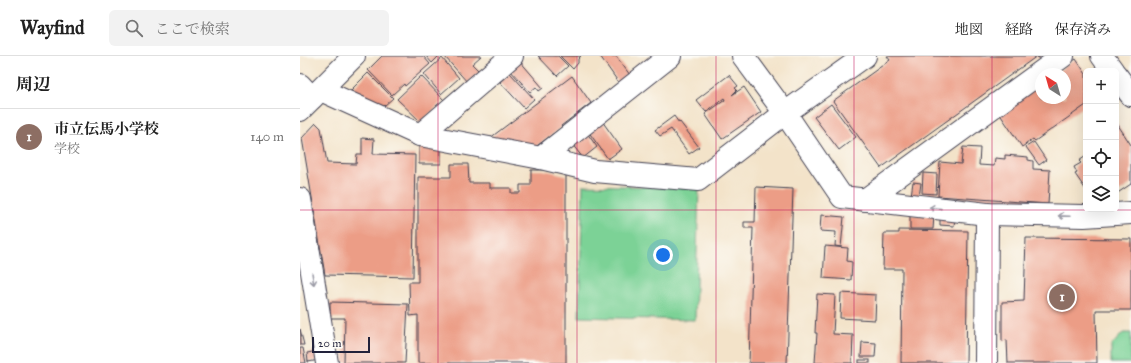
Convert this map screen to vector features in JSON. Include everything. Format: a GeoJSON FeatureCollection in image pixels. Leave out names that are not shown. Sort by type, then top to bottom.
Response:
{"type":"FeatureCollection","features":[{"type":"Feature","properties":{"kind":"street"},"geometry":{"type":"LineString","coordinates":[[354,56],[308,96],[420,135],[542,158],[595,171],[698,180],[785,113],[864,56]]}},
{"type":"Feature","properties":{"kind":"street"},"geometry":{"type":"LineString","coordinates":[[420,135],[512,56]]}},
{"type":"Feature","properties":{"kind":"street"},"geometry":{"type":"LineString","coordinates":[[542,158],[670,56]]}},
{"type":"Feature","properties":{"kind":"street"},"geometry":{"type":"LineString","coordinates":[[743,56],[785,113],[842,197],[987,214],[1084,216],[1131,213]]}},
{"type":"Feature","properties":{"kind":"street"},"geometry":{"type":"LineString","coordinates":[[864,200],[1063,56]]}},
{"type":"Feature","properties":{"kind":"street"},"geometry":{"type":"LineString","coordinates":[[1102,56],[1111,68]]}},
{"type":"Feature","properties":{"kind":"street"},"geometry":{"type":"LineString","coordinates":[[1119,79],[1131,96]]}},
{"type":"Feature","properties":{"kind":"street"},"geometry":{"type":"LineString","coordinates":[[300,199],[327,363]]}},
{"type":"Feature","properties":{"kind":"street"},"geometry":{"type":"LineString","coordinates":[[986,363],[987,214]]}},
{"type":"Feature","properties":{"kind":"green space"},"geometry":{"type":"Polygon","coordinates":[[[583,185],[699,188],[695,320],[579,317],[583,185]]]}},
{"type":"Feature","properties":{"kind":"green space"},"geometry":{"type":"Polygon","coordinates":[[[1123,333],[1131,333],[1131,363],[1111,363],[1111,346],[1123,333]]]}},
{"type":"Feature","properties":{"kind":"building"},"geometry":{"type":"Polygon","coordinates":[[[382,56],[423,56],[430,64],[405,86],[404,84],[392,95],[368,70],[382,56]]]}},
{"type":"Feature","properties":{"kind":"building"},"geometry":{"type":"Polygon","coordinates":[[[426,56],[439,56],[432,63],[426,56]]]}},
{"type":"Feature","properties":{"kind":"building"},"geometry":{"type":"Polygon","coordinates":[[[481,56],[472,64],[480,72],[468,83],[445,57],[481,56]]]}},
{"type":"Feature","properties":{"kind":"building"},"geometry":{"type":"Polygon","coordinates":[[[538,56],[558,56],[568,66],[557,76],[538,56]]]}},
{"type":"Feature","properties":{"kind":"building"},"geometry":{"type":"Polygon","coordinates":[[[560,56],[581,56],[573,69],[560,56]]]}},
{"type":"Feature","properties":{"kind":"building"},"geometry":{"type":"Polygon","coordinates":[[[600,56],[616,56],[630,75],[619,83],[600,56]]]}},
{"type":"Feature","properties":{"kind":"building"},"geometry":{"type":"Polygon","coordinates":[[[887,56],[1037,56],[881,168],[833,101],[890,60],[887,56]]]}},
{"type":"Feature","properties":{"kind":"building"},"geometry":{"type":"Polygon","coordinates":[[[442,58],[459,78],[441,94],[424,74],[442,58]]]}},
{"type":"Feature","properties":{"kind":"building"},"geometry":{"type":"Polygon","coordinates":[[[1076,59],[1083,70],[1083,107],[1035,141],[1033,139],[1022,147],[999,113],[1035,87],[1035,104],[1071,104],[1071,68],[1063,68],[1076,59]]]}},
{"type":"Feature","properties":{"kind":"building"},"geometry":{"type":"Polygon","coordinates":[[[519,60],[543,88],[539,91],[536,87],[530,92],[509,69],[519,60]]]}},
{"type":"Feature","properties":{"kind":"building"},"geometry":{"type":"Polygon","coordinates":[[[368,73],[393,98],[384,106],[360,100],[351,90],[368,73]]]}},
{"type":"Feature","properties":{"kind":"building"},"geometry":{"type":"Polygon","coordinates":[[[510,73],[534,99],[524,108],[500,82],[510,73]]]}},
{"type":"Feature","properties":{"kind":"building"},"geometry":{"type":"Polygon","coordinates":[[[729,75],[738,86],[735,88],[737,90],[732,95],[744,87],[761,112],[722,139],[705,114],[725,100],[724,98],[706,112],[696,100],[729,75]]]}},
{"type":"Feature","properties":{"kind":"building"},"geometry":{"type":"Polygon","coordinates":[[[421,76],[444,100],[421,122],[397,99],[421,76]]]}},
{"type":"Feature","properties":{"kind":"building"},"geometry":{"type":"Polygon","coordinates":[[[572,76],[591,103],[561,126],[562,127],[534,148],[490,138],[572,76]]]}},
{"type":"Feature","properties":{"kind":"building"},"geometry":{"type":"Polygon","coordinates":[[[831,104],[856,137],[839,150],[814,117],[831,104]]]}},
{"type":"Feature","properties":{"kind":"building"},"geometry":{"type":"Polygon","coordinates":[[[674,116],[699,147],[689,154],[671,129],[660,136],[655,130],[674,116]]]}},
{"type":"Feature","properties":{"kind":"building"},"geometry":{"type":"Polygon","coordinates":[[[602,121],[622,149],[608,159],[588,131],[602,121]]]}},
{"type":"Feature","properties":{"kind":"building"},"geometry":{"type":"Polygon","coordinates":[[[316,123],[321,128],[327,163],[356,164],[357,154],[362,154],[362,138],[374,139],[373,154],[415,155],[413,277],[325,275],[302,138],[316,123]]]}},
{"type":"Feature","properties":{"kind":"building"},"geometry":{"type":"Polygon","coordinates":[[[1119,127],[1131,145],[1131,184],[1119,192],[1119,127]]]}},
{"type":"Feature","properties":{"kind":"building"},"geometry":{"type":"Polygon","coordinates":[[[587,133],[597,147],[583,158],[572,144],[587,133]]]}},
{"type":"Feature","properties":{"kind":"building"},"geometry":{"type":"Polygon","coordinates":[[[1034,142],[1046,160],[1039,165],[1026,147],[1034,142]]]}},
{"type":"Feature","properties":{"kind":"building"},"geometry":{"type":"Polygon","coordinates":[[[419,143],[441,149],[441,164],[419,164],[419,143]]]}},
{"type":"Feature","properties":{"kind":"building"},"geometry":{"type":"Polygon","coordinates":[[[963,147],[980,148],[979,165],[994,166],[995,158],[1005,159],[1005,155],[1028,157],[1028,160],[1033,161],[1033,169],[1050,170],[1048,204],[938,196],[940,162],[961,164],[963,147]]]}},
{"type":"Feature","properties":{"kind":"building"},"geometry":{"type":"Polygon","coordinates":[[[1083,158],[1083,186],[1075,174],[1077,173],[1074,167],[1081,163],[1079,161],[1083,158]]]}},
{"type":"Feature","properties":{"kind":"building"},"geometry":{"type":"Polygon","coordinates":[[[451,164],[468,164],[469,183],[490,183],[490,188],[511,188],[511,193],[520,193],[520,185],[531,185],[531,170],[543,170],[566,175],[566,363],[418,363],[418,315],[410,316],[409,282],[418,282],[418,177],[451,177],[451,164]]]}},
{"type":"Feature","properties":{"kind":"building"},"geometry":{"type":"Polygon","coordinates":[[[923,173],[937,174],[936,194],[922,193],[923,173]]]}},
{"type":"Feature","properties":{"kind":"building"},"geometry":{"type":"Polygon","coordinates":[[[913,182],[921,183],[919,197],[911,196],[913,182]]]}},
{"type":"Feature","properties":{"kind":"building"},"geometry":{"type":"Polygon","coordinates":[[[756,187],[793,189],[787,363],[749,363],[753,228],[744,228],[744,222],[755,222],[756,187]]]}},
{"type":"Feature","properties":{"kind":"building"},"geometry":{"type":"Polygon","coordinates":[[[821,215],[844,217],[841,247],[835,246],[836,232],[820,231],[821,215]]]}},
{"type":"Feature","properties":{"kind":"building"},"geometry":{"type":"Polygon","coordinates":[[[910,215],[934,215],[933,229],[910,229],[910,215]]]}},
{"type":"Feature","properties":{"kind":"building"},"geometry":{"type":"Polygon","coordinates":[[[940,217],[955,218],[954,226],[940,225],[940,217]]]}},
{"type":"Feature","properties":{"kind":"building"},"geometry":{"type":"Polygon","coordinates":[[[899,230],[968,231],[966,363],[901,363],[902,269],[883,269],[884,233],[899,233],[899,230]]]}},
{"type":"Feature","properties":{"kind":"building"},"geometry":{"type":"Polygon","coordinates":[[[1026,238],[1131,239],[1131,310],[1096,310],[1097,363],[1008,363],[1007,340],[1002,341],[1002,302],[1024,301],[1026,238]]]}},
{"type":"Feature","properties":{"kind":"building"},"geometry":{"type":"Polygon","coordinates":[[[825,246],[848,248],[847,261],[852,262],[851,280],[823,278],[825,246]]]}},
{"type":"Feature","properties":{"kind":"building"},"geometry":{"type":"Polygon","coordinates":[[[841,293],[876,295],[875,320],[840,318],[841,293]]]}},
{"type":"Feature","properties":{"kind":"building"},"geometry":{"type":"Polygon","coordinates":[[[817,294],[835,295],[833,334],[853,335],[852,363],[815,363],[817,294]]]}},
{"type":"Feature","properties":{"kind":"building"},"geometry":{"type":"Polygon","coordinates":[[[330,302],[408,304],[405,363],[344,363],[345,318],[330,318],[330,302]]]}},
{"type":"Feature","properties":{"kind":"building"},"geometry":{"type":"Polygon","coordinates":[[[300,329],[304,345],[300,345],[300,329]]]}},
{"type":"Feature","properties":{"kind":"building"},"geometry":{"type":"Polygon","coordinates":[[[862,342],[876,343],[875,357],[861,357],[862,342]]]}},
{"type":"Feature","properties":{"kind":"building"},"geometry":{"type":"Polygon","coordinates":[[[300,348],[303,348],[306,363],[300,363],[300,348]]]}},
{"type":"Feature","properties":{"kind":"building"},"geometry":{"type":"Polygon","coordinates":[[[318,351],[319,360],[308,362],[307,353],[318,351]]]}},
{"type":"Feature","properties":{"kind":"building"},"geometry":{"type":"Polygon","coordinates":[[[859,360],[870,360],[870,363],[859,363],[859,360]]]}},
{"type":"Feature","properties":{"kind":"place","name":"市立伝馬小学校"},"geometry":{"type":"Point","coordinates":[1062,297]}}]}
